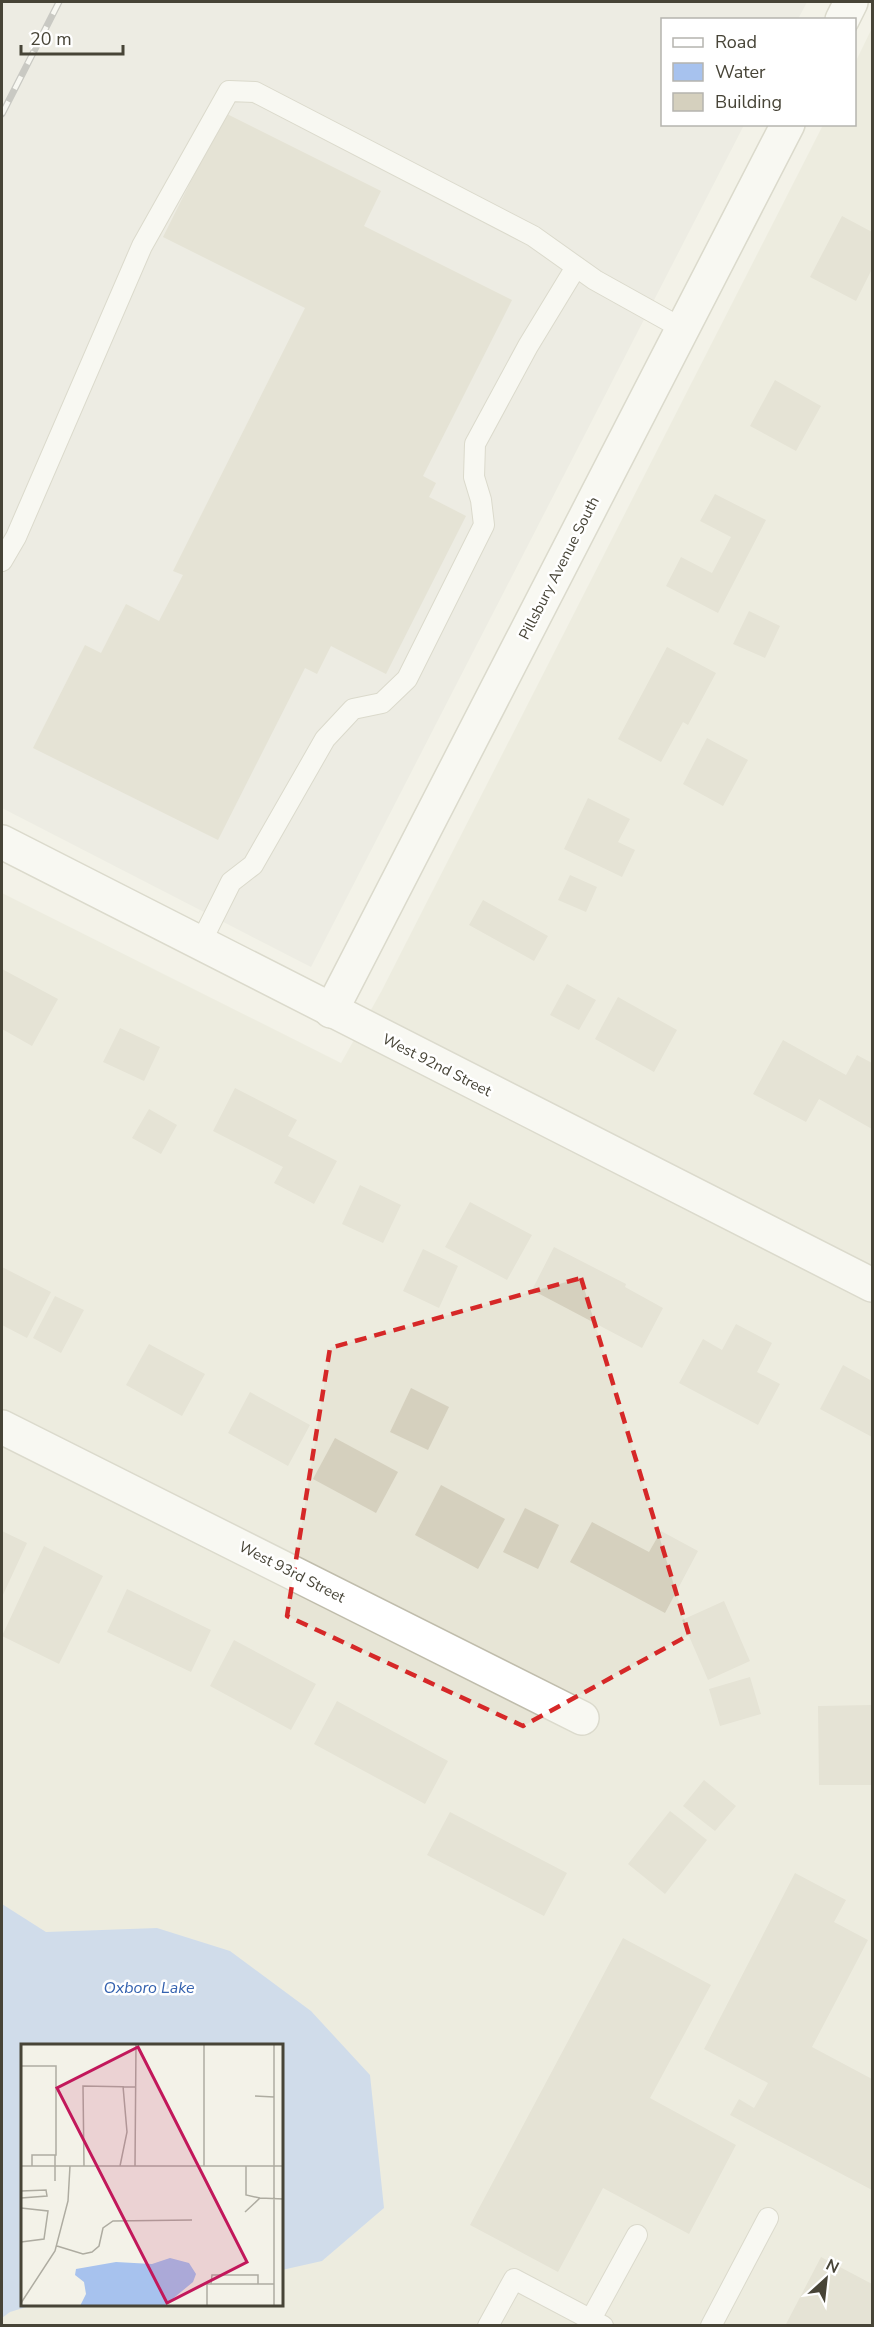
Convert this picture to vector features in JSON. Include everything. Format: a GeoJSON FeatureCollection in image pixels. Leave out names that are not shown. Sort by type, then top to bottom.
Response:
{"type":"FeatureCollection","features":[{"type":"Feature","properties":{"kind":"street"},"geometry":{"type":"LineString","coordinates":[[843,18],[851,2]]}},
{"type":"Feature","properties":{"kind":"street","name":"Pillsbury Avenue South"},"geometry":{"type":"LineString","coordinates":[[331,1011],[787,126]]}},
{"type":"Feature","properties":{"kind":"street","name":"West 92nd Street"},"geometry":{"type":"LineString","coordinates":[[2,842],[873,1285]]}},
{"type":"Feature","properties":{"kind":"street","name":"West 93rd Street"},"geometry":{"type":"LineString","coordinates":[[2,1427],[582,1718]]}},
{"type":"Feature","properties":{"kind":"lane"},"geometry":{"type":"LineString","coordinates":[[2,561],[16,537],[142,246],[229,91],[255,92],[533,236],[594,280],[683,328]]}},
{"type":"Feature","properties":{"kind":"lane"},"geometry":{"type":"LineString","coordinates":[[200,944],[231,882],[253,865],[325,739],[353,709],[382,703],[407,679],[484,525],[482,500],[474,477],[475,444],[528,346],[576,267]]}},
{"type":"Feature","properties":{"kind":"lane"},"geometry":{"type":"LineString","coordinates":[[711,2325],[768,2217]]}},
{"type":"Feature","properties":{"kind":"lane"},"geometry":{"type":"LineString","coordinates":[[488,2325],[514,2279],[597,2322],[636,2235]]}},
{"type":"Feature","properties":{"kind":"highlighted area"},"geometry":{"type":"Polygon","coordinates":[[[581,1278],[689,1635],[523,1726],[287,1616],[330,1348],[581,1278]]]}},
{"type":"Feature","properties":{"kind":"shaded area"},"geometry":{"type":"Polygon","coordinates":[[[2,2],[807,2],[799,18],[661,18],[661,126],[743,126],[311,967],[2,808],[2,2]]]}},
{"type":"Feature","properties":{"kind":"shaded area"},"geometry":{"type":"Polygon","coordinates":[[[872,28],[872,2325],[2,2325],[2,893],[341,1063],[381,992],[822,126],[856,126],[856,61],[872,28]]]}},
{"type":"Feature","properties":{"kind":"water","name":"Oxboro Lake"},"geometry":{"type":"Polygon","coordinates":[[[2,1904],[46,1932],[157,1928],[230,1951],[311,2011],[370,2075],[384,2208],[322,2261],[284,2270],[284,2044],[21,2044],[21,2306],[30,2306],[10,2312],[2,2318],[2,1904]]]}},
{"type":"Feature","properties":{"kind":"building"},"geometry":{"type":"Polygon","coordinates":[[[225,113],[381,191],[364,226],[512,300],[423,476],[436,483],[429,497],[466,516],[386,674],[331,646],[317,674],[305,668],[218,840],[33,748],[85,645],[101,653],[126,604],[159,621],[183,575],[173,571],[305,308],[163,237],[225,113]]]}},
{"type":"Feature","properties":{"kind":"building"},"geometry":{"type":"Polygon","coordinates":[[[842,216],[872,232],[872,269],[856,301],[810,277],[842,216]]]}},
{"type":"Feature","properties":{"kind":"building"},"geometry":{"type":"Polygon","coordinates":[[[775,380],[821,406],[796,451],[750,426],[775,380]]]}},
{"type":"Feature","properties":{"kind":"building"},"geometry":{"type":"Polygon","coordinates":[[[715,494],[766,520],[718,613],[666,586],[681,557],[712,573],[731,537],[700,521],[715,494]]]}},
{"type":"Feature","properties":{"kind":"building"},"geometry":{"type":"Polygon","coordinates":[[[749,611],[780,626],[765,658],[733,644],[749,611]]]}},
{"type":"Feature","properties":{"kind":"building"},"geometry":{"type":"Polygon","coordinates":[[[667,647],[716,673],[688,725],[683,722],[661,762],[618,739],[667,647]]]}},
{"type":"Feature","properties":{"kind":"building"},"geometry":{"type":"Polygon","coordinates":[[[707,738],[748,760],[723,806],[683,784],[707,738]]]}},
{"type":"Feature","properties":{"kind":"building"},"geometry":{"type":"Polygon","coordinates":[[[588,798],[630,819],[618,842],[635,850],[622,877],[564,849],[588,798]]]}},
{"type":"Feature","properties":{"kind":"building"},"geometry":{"type":"Polygon","coordinates":[[[570,875],[597,887],[586,912],[558,900],[570,875]]]}},
{"type":"Feature","properties":{"kind":"building"},"geometry":{"type":"Polygon","coordinates":[[[483,900],[548,936],[534,961],[469,925],[483,900]]]}},
{"type":"Feature","properties":{"kind":"building"},"geometry":{"type":"Polygon","coordinates":[[[2,969],[58,999],[32,1046],[2,1029],[2,969]]]}},
{"type":"Feature","properties":{"kind":"building"},"geometry":{"type":"Polygon","coordinates":[[[567,984],[596,1000],[579,1030],[550,1015],[567,984]]]}},
{"type":"Feature","properties":{"kind":"building"},"geometry":{"type":"Polygon","coordinates":[[[618,997],[677,1030],[654,1072],[595,1039],[618,997]]]}},
{"type":"Feature","properties":{"kind":"building"},"geometry":{"type":"Polygon","coordinates":[[[120,1028],[160,1047],[144,1081],[103,1062],[120,1028]]]}},
{"type":"Feature","properties":{"kind":"building"},"geometry":{"type":"Polygon","coordinates":[[[783,1040],[846,1075],[857,1055],[872,1063],[872,1129],[819,1099],[806,1122],[753,1094],[783,1040]]]}},
{"type":"Feature","properties":{"kind":"building"},"geometry":{"type":"Polygon","coordinates":[[[235,1088],[297,1120],[288,1136],[337,1161],[314,1204],[274,1183],[283,1167],[213,1131],[235,1088]]]}},
{"type":"Feature","properties":{"kind":"building"},"geometry":{"type":"Polygon","coordinates":[[[149,1109],[177,1125],[161,1154],[132,1138],[149,1109]]]}},
{"type":"Feature","properties":{"kind":"building"},"geometry":{"type":"Polygon","coordinates":[[[360,1185],[401,1205],[383,1243],[342,1224],[360,1185]]]}},
{"type":"Feature","properties":{"kind":"building"},"geometry":{"type":"Polygon","coordinates":[[[470,1202],[532,1235],[507,1280],[445,1247],[470,1202]]]}},
{"type":"Feature","properties":{"kind":"building"},"geometry":{"type":"Polygon","coordinates":[[[554,1247],[626,1284],[625,1287],[663,1308],[642,1348],[532,1290],[554,1247]]]}},
{"type":"Feature","properties":{"kind":"building"},"geometry":{"type":"Polygon","coordinates":[[[423,1249],[458,1266],[439,1308],[403,1291],[423,1249]]]}},
{"type":"Feature","properties":{"kind":"building"},"geometry":{"type":"Polygon","coordinates":[[[2,1267],[51,1292],[27,1338],[2,1325],[2,1267]]]}},
{"type":"Feature","properties":{"kind":"building"},"geometry":{"type":"Polygon","coordinates":[[[55,1296],[84,1310],[61,1353],[33,1338],[55,1296]]]}},
{"type":"Feature","properties":{"kind":"building"},"geometry":{"type":"Polygon","coordinates":[[[736,1324],[772,1343],[757,1372],[780,1384],[758,1425],[679,1383],[703,1339],[722,1350],[736,1324]]]}},
{"type":"Feature","properties":{"kind":"building"},"geometry":{"type":"Polygon","coordinates":[[[149,1344],[205,1374],[182,1416],[126,1385],[149,1344]]]}},
{"type":"Feature","properties":{"kind":"building"},"geometry":{"type":"Polygon","coordinates":[[[843,1365],[872,1381],[872,1437],[820,1409],[843,1365]]]}},
{"type":"Feature","properties":{"kind":"building"},"geometry":{"type":"Polygon","coordinates":[[[411,1388],[449,1407],[428,1450],[390,1432],[411,1388]]]}},
{"type":"Feature","properties":{"kind":"building"},"geometry":{"type":"Polygon","coordinates":[[[250,1392],[310,1425],[288,1466],[228,1433],[250,1392]]]}},
{"type":"Feature","properties":{"kind":"building"},"geometry":{"type":"Polygon","coordinates":[[[335,1438],[398,1472],[376,1513],[313,1479],[335,1438]]]}},
{"type":"Feature","properties":{"kind":"building"},"geometry":{"type":"Polygon","coordinates":[[[441,1485],[505,1519],[478,1569],[415,1535],[441,1485]]]}},
{"type":"Feature","properties":{"kind":"building"},"geometry":{"type":"Polygon","coordinates":[[[525,1508],[559,1525],[538,1569],[503,1552],[525,1508]]]}},
{"type":"Feature","properties":{"kind":"building"},"geometry":{"type":"Polygon","coordinates":[[[592,1522],[649,1552],[661,1531],[698,1551],[665,1613],[570,1562],[592,1522]]]}},
{"type":"Feature","properties":{"kind":"building"},"geometry":{"type":"Polygon","coordinates":[[[2,1531],[27,1543],[2,1597],[2,1531]]]}},
{"type":"Feature","properties":{"kind":"building"},"geometry":{"type":"Polygon","coordinates":[[[44,1546],[103,1576],[59,1664],[2,1636],[44,1546]]]}},
{"type":"Feature","properties":{"kind":"building"},"geometry":{"type":"Polygon","coordinates":[[[127,1589],[211,1630],[191,1672],[107,1632],[127,1589]]]}},
{"type":"Feature","properties":{"kind":"building"},"geometry":{"type":"Polygon","coordinates":[[[724,1601],[750,1661],[708,1680],[682,1620],[724,1601]]]}},
{"type":"Feature","properties":{"kind":"building"},"geometry":{"type":"Polygon","coordinates":[[[234,1640],[316,1684],[291,1730],[210,1686],[234,1640]]]}},
{"type":"Feature","properties":{"kind":"building"},"geometry":{"type":"Polygon","coordinates":[[[750,1677],[761,1714],[720,1726],[709,1689],[750,1677]]]}},
{"type":"Feature","properties":{"kind":"building"},"geometry":{"type":"Polygon","coordinates":[[[337,1701],[448,1761],[425,1804],[314,1744],[337,1701]]]}},
{"type":"Feature","properties":{"kind":"building"},"geometry":{"type":"Polygon","coordinates":[[[872,1705],[872,1785],[819,1785],[818,1706],[872,1705]]]}},
{"type":"Feature","properties":{"kind":"building"},"geometry":{"type":"Polygon","coordinates":[[[704,1780],[736,1806],[715,1831],[683,1806],[704,1780]]]}},
{"type":"Feature","properties":{"kind":"building"},"geometry":{"type":"Polygon","coordinates":[[[670,1811],[707,1840],[665,1894],[628,1864],[670,1811]]]}},
{"type":"Feature","properties":{"kind":"building"},"geometry":{"type":"Polygon","coordinates":[[[450,1812],[567,1873],[544,1916],[427,1855],[450,1812]]]}},
{"type":"Feature","properties":{"kind":"building"},"geometry":{"type":"Polygon","coordinates":[[[795,1873],[846,1900],[834,1922],[868,1940],[812,2047],[872,2079],[872,2190],[730,2115],[739,2099],[754,2108],[768,2083],[704,2049],[795,1873]]]}},
{"type":"Feature","properties":{"kind":"building"},"geometry":{"type":"Polygon","coordinates":[[[623,1938],[711,1985],[650,2098],[736,2145],[689,2234],[603,2188],[558,2272],[470,2225],[623,1938]]]}},
{"type":"Feature","properties":{"kind":"building"},"geometry":{"type":"Polygon","coordinates":[[[821,2257],[872,2284],[872,2326],[785,2326],[821,2257]]]}},
{"type":"Feature","properties":{"kind":"railway"},"geometry":{"type":"LineString","coordinates":[[2,114],[59,2]]}}]}
